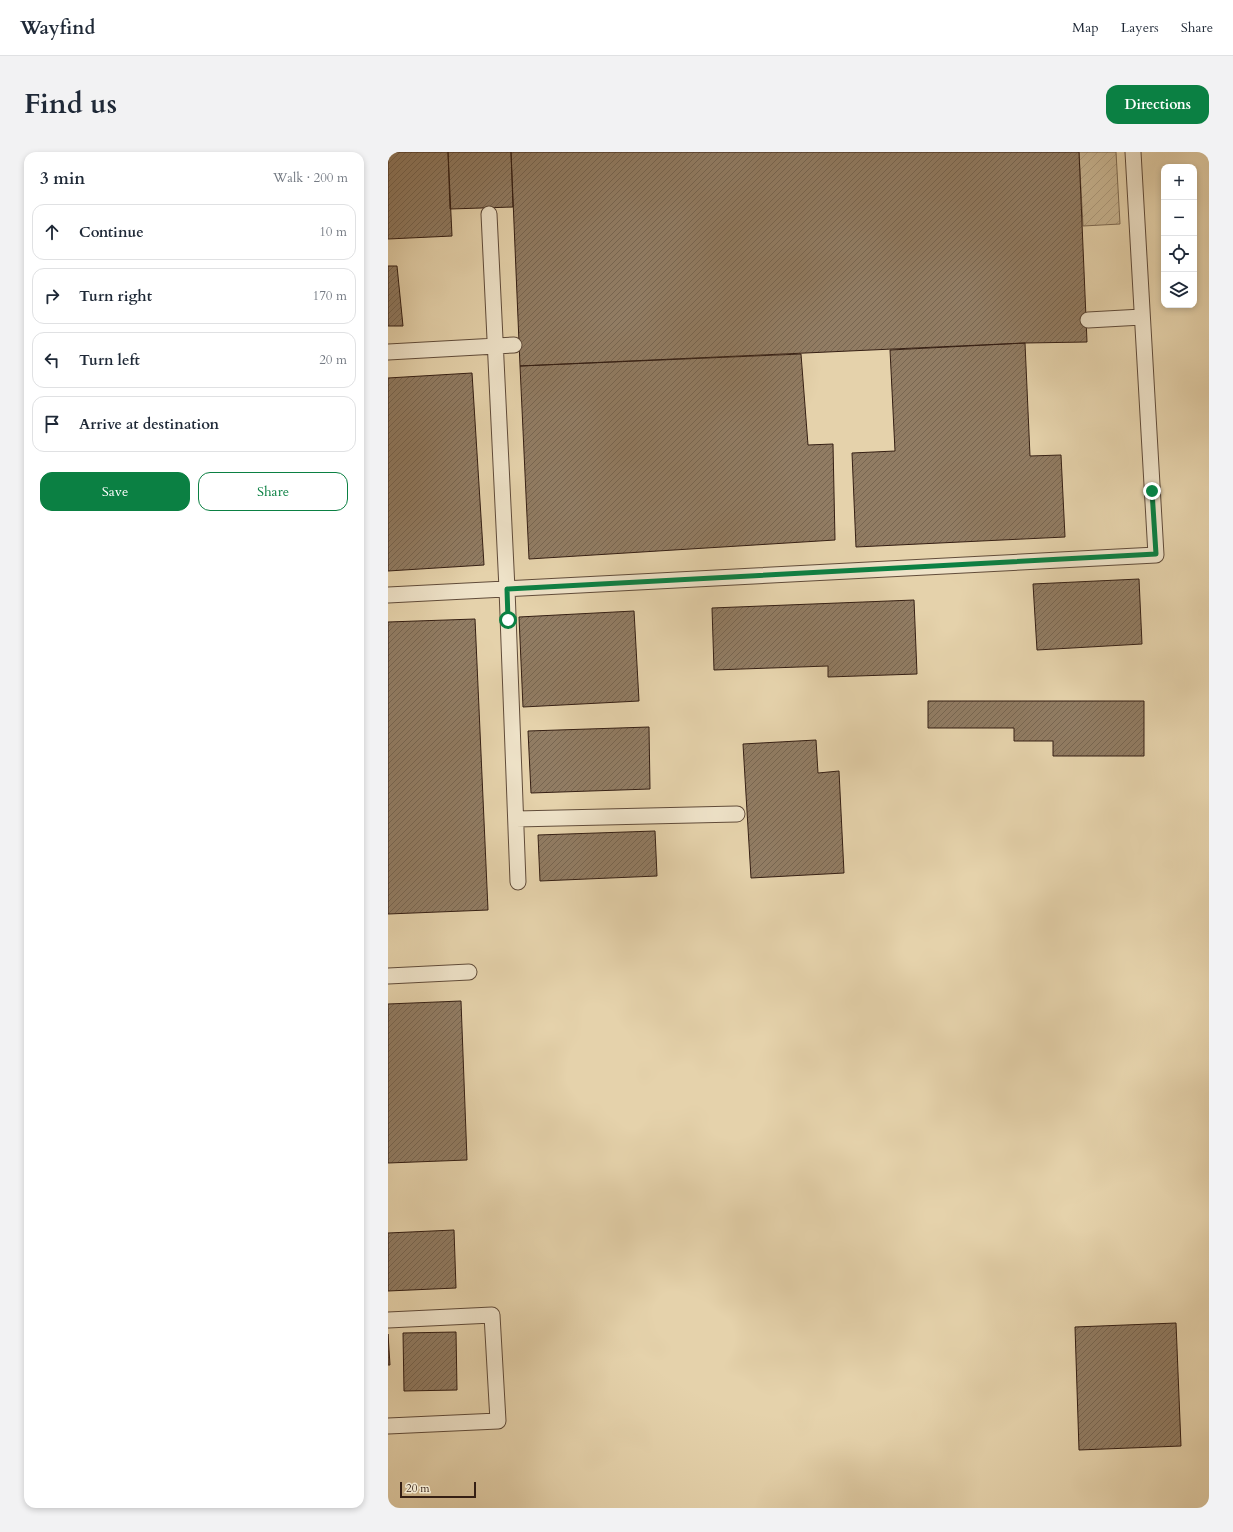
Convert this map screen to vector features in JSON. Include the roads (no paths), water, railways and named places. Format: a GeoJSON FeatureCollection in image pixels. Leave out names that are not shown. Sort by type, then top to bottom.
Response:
{"type":"FeatureCollection","features":[{"type":"Feature","properties":{"kind":"lane"},"geometry":{"type":"LineString","coordinates":[[388,595],[1156,554],[1132,152]]}},
{"type":"Feature","properties":{"kind":"lane"},"geometry":{"type":"LineString","coordinates":[[489,214],[507,589],[518,882]]}},
{"type":"Feature","properties":{"kind":"lane"},"geometry":{"type":"LineString","coordinates":[[1088,320],[1142,317]]}},
{"type":"Feature","properties":{"kind":"lane"},"geometry":{"type":"LineString","coordinates":[[388,352],[514,345]]}},
{"type":"Feature","properties":{"kind":"lane"},"geometry":{"type":"LineString","coordinates":[[516,819],[737,814]]}},
{"type":"Feature","properties":{"kind":"lane"},"geometry":{"type":"LineString","coordinates":[[388,976],[469,972]]}},
{"type":"Feature","properties":{"kind":"lane"},"geometry":{"type":"LineString","coordinates":[[388,1320],[492,1315],[498,1421],[388,1426]]}}]}
